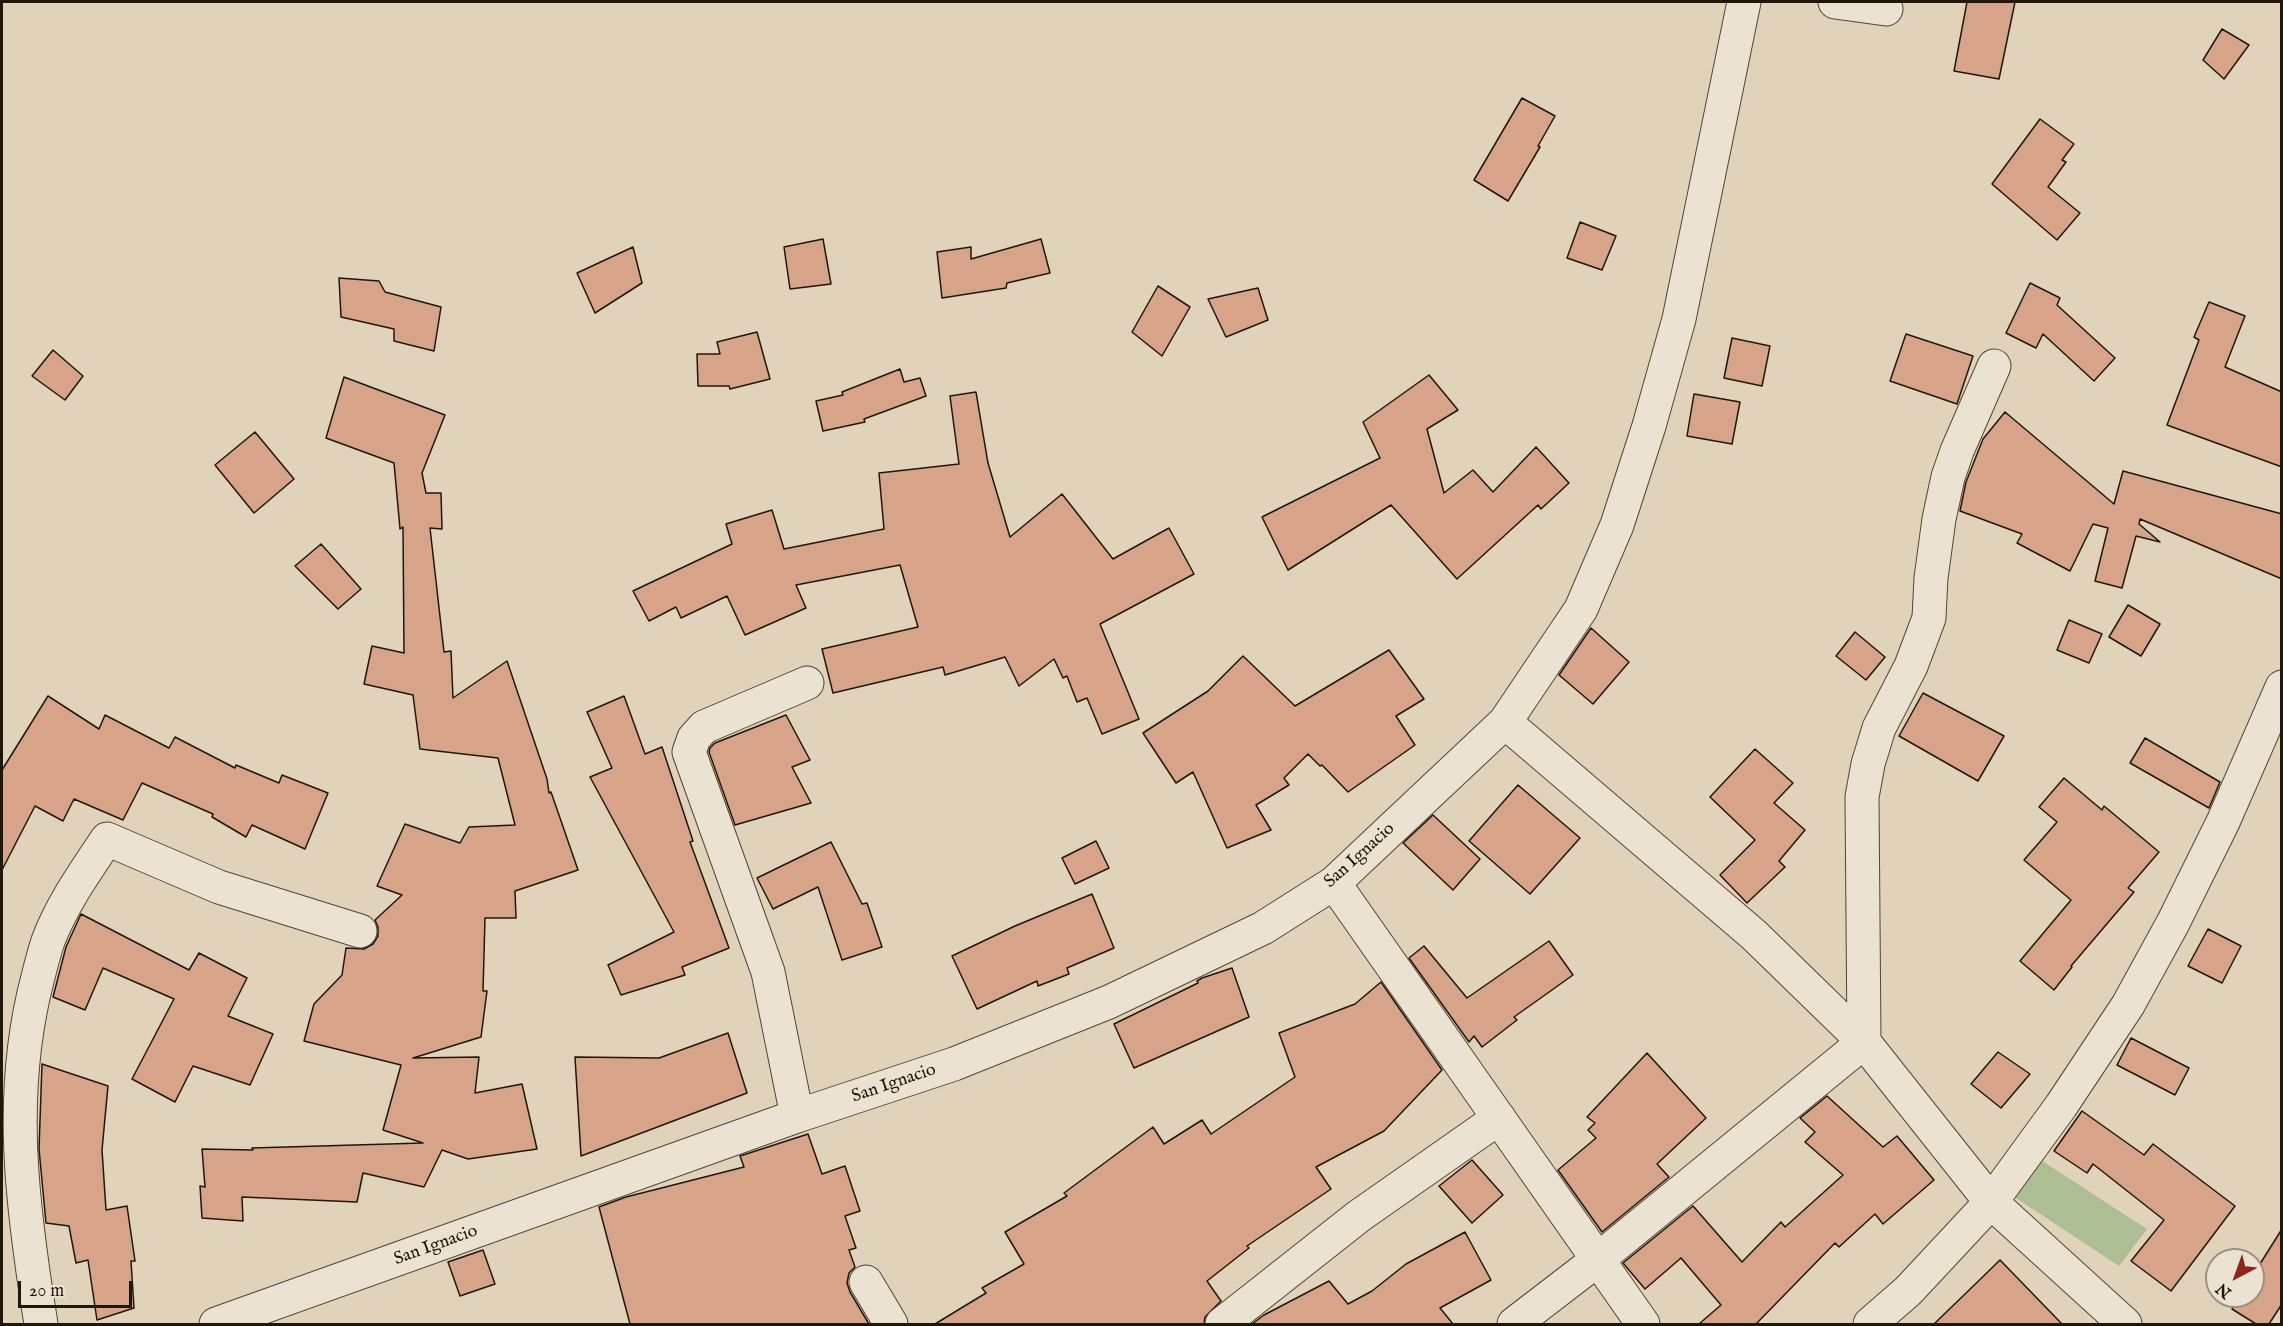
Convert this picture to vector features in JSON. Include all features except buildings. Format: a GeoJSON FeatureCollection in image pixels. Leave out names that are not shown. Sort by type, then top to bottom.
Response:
{"type":"FeatureCollection","features":[{"type":"Feature","properties":{"kind":"street","name":"San Ignacio"},"geometry":{"type":"LineString","coordinates":[[216,1324],[797,1116],[954,1064],[1109,1002],[1263,928],[1334,883],[1505,722],[1581,609],[1617,525],[1649,426],[1679,319],[1744,2]]}},
{"type":"Feature","properties":{"kind":"street"},"geometry":{"type":"LineString","coordinates":[[1834,2],[1886,9]]}},
{"type":"Feature","properties":{"kind":"street"},"geometry":{"type":"LineString","coordinates":[[1864,1042],[1862,797],[1868,764],[1880,728],[1911,666],[1929,618],[1931,578],[1939,519],[1948,477],[1994,366]]}},
{"type":"Feature","properties":{"kind":"street"},"geometry":{"type":"LineString","coordinates":[[797,1116],[768,972],[689,752],[694,738],[704,727],[807,683]]}},
{"type":"Feature","properties":{"kind":"street"},"geometry":{"type":"LineString","coordinates":[[1870,1324],[1908,1291],[1991,1202],[2061,1106],[2128,1005],[2173,923],[2223,822],[2282,687]]}},
{"type":"Feature","properties":{"kind":"street"},"geometry":{"type":"LineString","coordinates":[[1505,722],[1754,936],[1864,1042],[1991,1202],[2125,1324]]}},
{"type":"Feature","properties":{"kind":"street"},"geometry":{"type":"LineString","coordinates":[[41,1324],[20,1163],[24,1045],[33,996],[48,942],[71,893],[107,839],[219,887],[360,931]]}},
{"type":"Feature","properties":{"kind":"street"},"geometry":{"type":"LineString","coordinates":[[1334,883],[1596,1261],[1643,1324]]}},
{"type":"Feature","properties":{"kind":"street"},"geometry":{"type":"LineString","coordinates":[[1515,1324],[1596,1261],[1864,1042]]}},
{"type":"Feature","properties":{"kind":"street"},"geometry":{"type":"LineString","coordinates":[[1222,1324],[1359,1216],[1498,1118]]}},
{"type":"Feature","properties":{"kind":"street"},"geometry":{"type":"LineString","coordinates":[[866,1282],[891,1324]]}},
{"type":"Feature","properties":{"kind":"green space"},"geometry":{"type":"Polygon","coordinates":[[[2036,1157],[2147,1229],[2119,1266],[2013,1196],[2036,1157]]]}}]}
